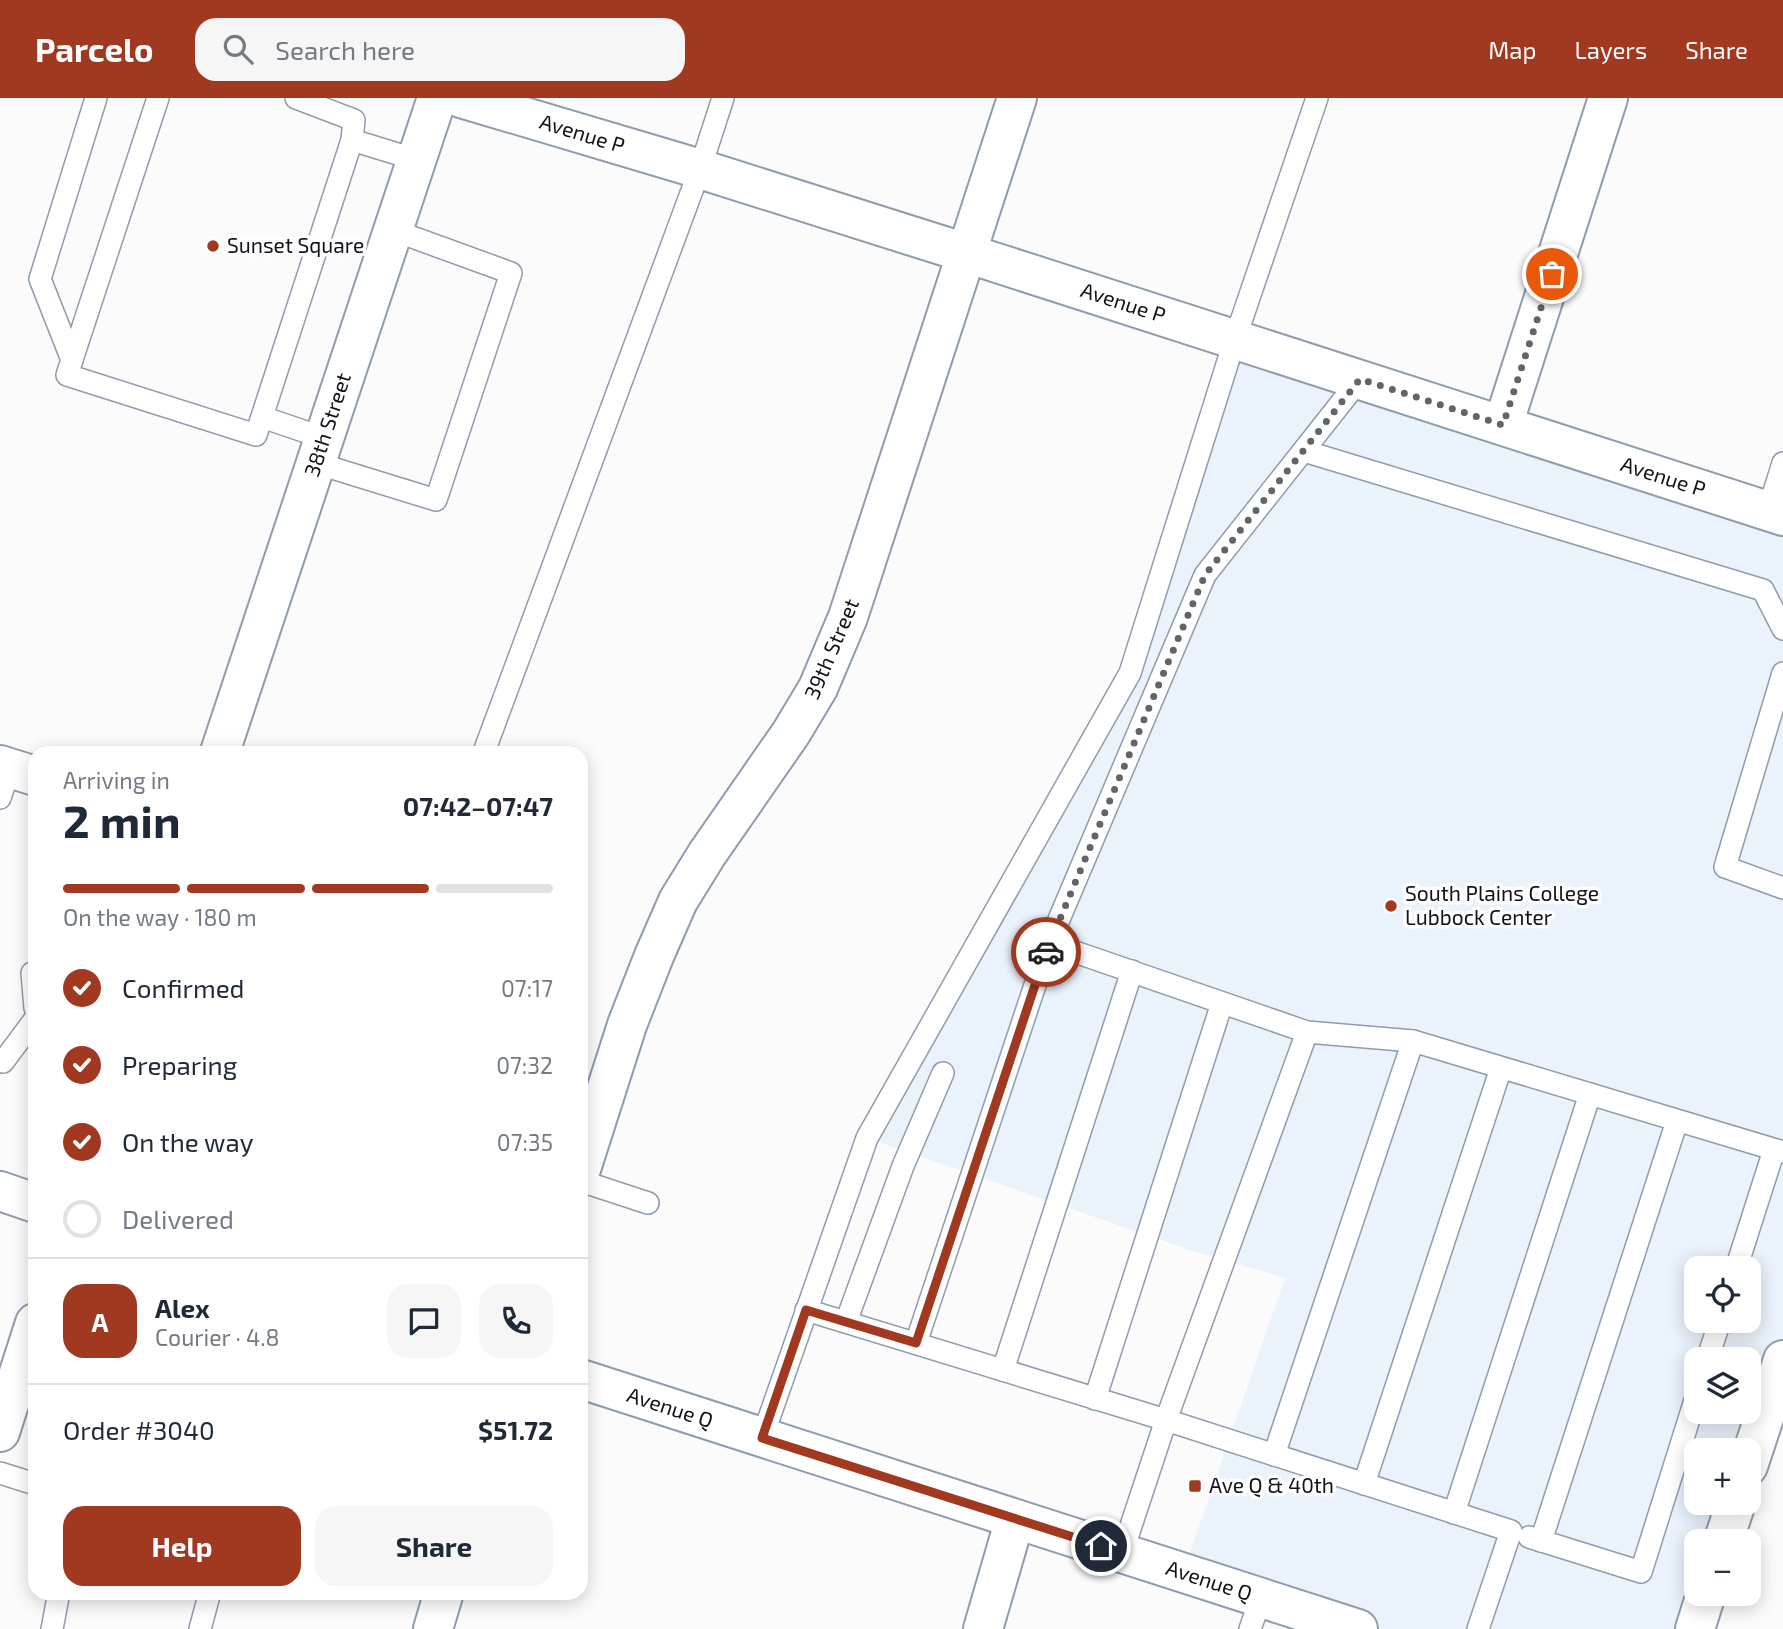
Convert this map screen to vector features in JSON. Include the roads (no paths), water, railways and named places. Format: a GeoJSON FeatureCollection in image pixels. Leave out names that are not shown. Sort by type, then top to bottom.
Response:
{"type":"FeatureCollection","features":[{"type":"Feature","properties":{"kind":"main road","name":"38th Street"},"geometry":{"type":"LineString","coordinates":[[222,746],[437,98]]}},
{"type":"Feature","properties":{"kind":"main road","name":"Avenue P"},"geometry":{"type":"LineString","coordinates":[[461,98],[700,169],[966,253],[1775,514]]}},
{"type":"Feature","properties":{"kind":"main road","name":"39th Street"},"geometry":{"type":"LineString","coordinates":[[588,1147],[627,1025],[678,901],[790,733],[818,688],[834,652],[848,617],[1017,98]]}},
{"type":"Feature","properties":{"kind":"main road"},"geometry":{"type":"LineString","coordinates":[[1503,425],[1608,98]]}},
{"type":"Feature","properties":{"kind":"main road"},"geometry":{"type":"LineString","coordinates":[[0,1191],[28,1201]]}},
{"type":"Feature","properties":{"kind":"main road"},"geometry":{"type":"LineString","coordinates":[[0,1432],[28,1345]]}},
{"type":"Feature","properties":{"kind":"main road"},"geometry":{"type":"LineString","coordinates":[[1757,1438],[1783,1360]]}},
{"type":"Feature","properties":{"kind":"main road","name":"Avenue Q"},"geometry":{"type":"LineString","coordinates":[[588,1381],[1122,1553],[1256,1613],[1358,1629]]}},
{"type":"Feature","properties":{"kind":"main road"},"geometry":{"type":"LineString","coordinates":[[983,1629],[1015,1519]]}},
{"type":"Feature","properties":{"kind":"main road"},"geometry":{"type":"LineString","coordinates":[[433,1629],[441,1600]]}},
{"type":"Feature","properties":{"kind":"main road"},"geometry":{"type":"LineString","coordinates":[[1695,1629],[1702,1606]]}},
{"type":"Feature","properties":{"kind":"lane"},"geometry":{"type":"LineString","coordinates":[[72,360],[40,279],[96,98]]}},
{"type":"Feature","properties":{"kind":"lane"},"geometry":{"type":"LineString","coordinates":[[158,98],[67,375],[256,435],[352,140],[354,120],[296,98]]}},
{"type":"Feature","properties":{"kind":"lane"},"geometry":{"type":"LineString","coordinates":[[486,746],[700,169],[723,98]]}},
{"type":"Feature","properties":{"kind":"lane"},"geometry":{"type":"LineString","coordinates":[[762,1438],[867,1138],[1130,674],[1235,339],[1317,98]]}},
{"type":"Feature","properties":{"kind":"lane"},"geometry":{"type":"LineString","coordinates":[[352,140],[417,160]]}},
{"type":"Feature","properties":{"kind":"lane"},"geometry":{"type":"LineString","coordinates":[[262,417],[320,451],[436,500],[511,273],[393,230]]}},
{"type":"Feature","properties":{"kind":"lane"},"geometry":{"type":"LineString","coordinates":[[916,1343],[1049,943],[1205,575],[1360,379]]}},
{"type":"Feature","properties":{"kind":"lane"},"geometry":{"type":"LineString","coordinates":[[1304,451],[1763,590],[1783,629]]}},
{"type":"Feature","properties":{"kind":"lane"},"geometry":{"type":"LineString","coordinates":[[1775,514],[1783,463]]}},
{"type":"Feature","properties":{"kind":"lane"},"geometry":{"type":"LineString","coordinates":[[1783,673],[1725,867],[1783,888]]}},
{"type":"Feature","properties":{"kind":"lane"},"geometry":{"type":"LineString","coordinates":[[1049,943],[1307,1032],[1413,1041],[1778,1151],[1741,1256]]}},
{"type":"Feature","properties":{"kind":"lane"},"geometry":{"type":"LineString","coordinates":[[1003,1370],[1132,971]]}},
{"type":"Feature","properties":{"kind":"lane"},"geometry":{"type":"LineString","coordinates":[[1095,1399],[1222,1003]]}},
{"type":"Feature","properties":{"kind":"lane"},"geometry":{"type":"LineString","coordinates":[[12,1033],[28,1018]]}},
{"type":"Feature","properties":{"kind":"lane"},"geometry":{"type":"LineString","coordinates":[[3,1062],[28,1021]]}},
{"type":"Feature","properties":{"kind":"lane"},"geometry":{"type":"LineString","coordinates":[[1122,1553],[1166,1420],[1307,1032]]}},
{"type":"Feature","properties":{"kind":"lane"},"geometry":{"type":"LineString","coordinates":[[1274,1455],[1413,1041]]}},
{"type":"Feature","properties":{"kind":"lane"},"geometry":{"type":"LineString","coordinates":[[1364,1485],[1502,1068]]}},
{"type":"Feature","properties":{"kind":"lane"},"geometry":{"type":"LineString","coordinates":[[846,1322],[903,1166],[943,1073]]}},
{"type":"Feature","properties":{"kind":"lane"},"geometry":{"type":"LineString","coordinates":[[1454,1513],[1590,1094]]}},
{"type":"Feature","properties":{"kind":"lane"},"geometry":{"type":"LineString","coordinates":[[1541,1541],[1677,1121]]}},
{"type":"Feature","properties":{"kind":"lane"},"geometry":{"type":"LineString","coordinates":[[588,1183],[648,1203]]}},
{"type":"Feature","properties":{"kind":"lane"},"geometry":{"type":"LineString","coordinates":[[806,1310],[1166,1420],[1640,1572],[1687,1424]]}},
{"type":"Feature","properties":{"kind":"lane"},"geometry":{"type":"LineString","coordinates":[[0,1474],[28,1482]]}},
{"type":"Feature","properties":{"kind":"lane"},"geometry":{"type":"LineString","coordinates":[[1478,1629],[1511,1531]]}},
{"type":"Feature","properties":{"kind":"lane"},"geometry":{"type":"LineString","coordinates":[[52,1629],[58,1600]]}},
{"type":"Feature","properties":{"kind":"lane"},"geometry":{"type":"LineString","coordinates":[[200,1629],[208,1600]]}},
{"type":"Feature","properties":{"kind":"place","name":"Sunset Square"},"geometry":{"type":"Point","coordinates":[213,246]}},
{"type":"Feature","properties":{"kind":"place","name":"South Plains College Lubbock Center"},"geometry":{"type":"Point","coordinates":[1391,906]}},
{"type":"Feature","properties":{"kind":"place","name":"Ave Q & 40th"},"geometry":{"type":"Point","coordinates":[1195,1486]}}]}
